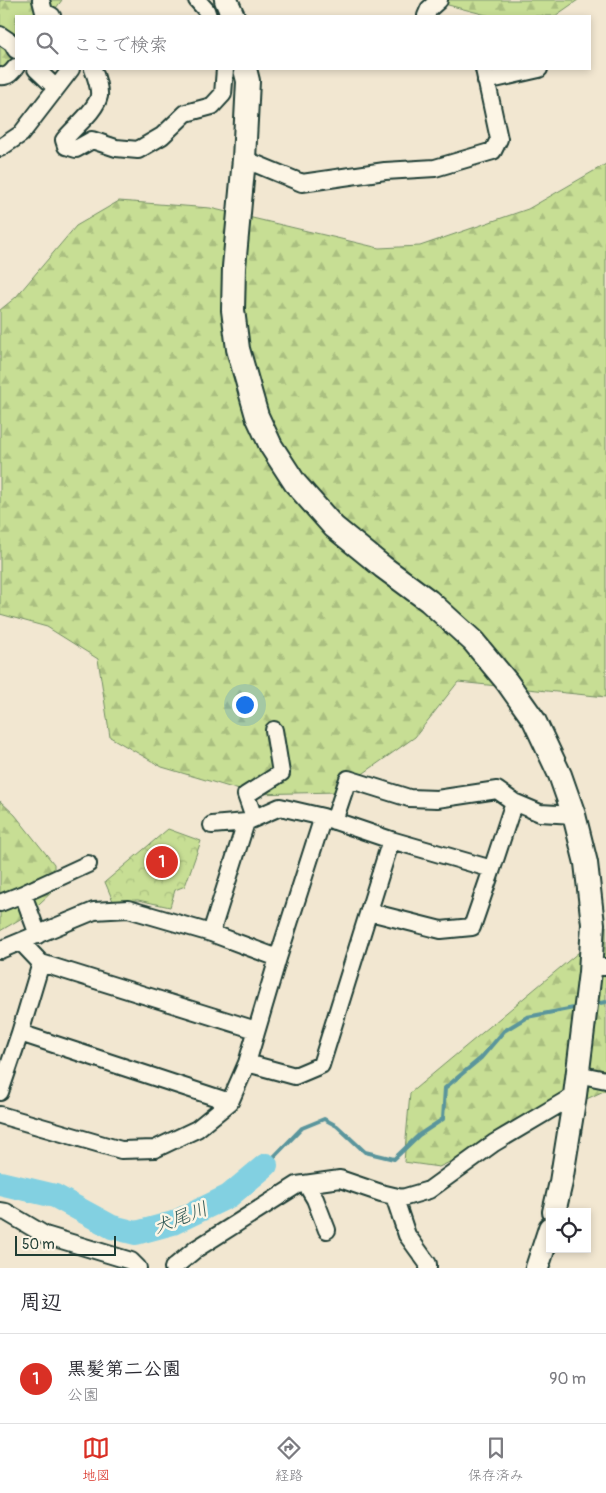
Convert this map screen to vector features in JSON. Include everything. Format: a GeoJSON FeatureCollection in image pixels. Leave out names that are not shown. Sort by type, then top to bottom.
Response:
{"type":"FeatureCollection","features":[{"type":"Feature","properties":{"kind":"street"},"geometry":{"type":"LineString","coordinates":[[41,0],[44,12],[50,15]]}},
{"type":"Feature","properties":{"kind":"street"},"geometry":{"type":"LineString","coordinates":[[197,0],[206,10],[208,15]]}},
{"type":"Feature","properties":{"kind":"street"},"geometry":{"type":"LineString","coordinates":[[226,0],[233,15]]}},
{"type":"Feature","properties":{"kind":"street"},"geometry":{"type":"LineString","coordinates":[[426,15],[429,9],[439,0]]}},
{"type":"Feature","properties":{"kind":"street"},"geometry":{"type":"LineString","coordinates":[[0,35],[15,48]]}},
{"type":"Feature","properties":{"kind":"street"},"geometry":{"type":"LineString","coordinates":[[0,76],[11,74],[15,68]]}},
{"type":"Feature","properties":{"kind":"street"},"geometry":{"type":"LineString","coordinates":[[37,70],[56,88]]}},
{"type":"Feature","properties":{"kind":"street"},"geometry":{"type":"LineString","coordinates":[[0,148],[21,134],[70,70]]}},
{"type":"Feature","properties":{"kind":"street"},"geometry":{"type":"LineString","coordinates":[[93,70],[99,97],[89,114],[64,140],[66,146],[76,149],[92,140],[116,148],[138,150],[162,136],[186,113],[212,106],[223,94],[225,70]]}},
{"type":"Feature","properties":{"kind":"street"},"geometry":{"type":"LineString","coordinates":[[245,70],[248,81],[244,159],[234,266],[233,310],[238,349],[257,416],[272,446],[295,484],[334,527],[429,601],[473,641],[507,682],[534,720],[560,775],[574,815],[586,863],[593,924],[595,969],[581,1041],[561,1182],[555,1208]]}},
{"type":"Feature","properties":{"kind":"street"},"geometry":{"type":"LineString","coordinates":[[244,159],[302,183],[385,171],[435,168],[493,150],[498,139],[485,75],[530,70]]}},
{"type":"Feature","properties":{"kind":"street"},"geometry":{"type":"LineString","coordinates":[[211,933],[250,820],[246,795],[282,773],[274,730]]}},
{"type":"Feature","properties":{"kind":"street"},"geometry":{"type":"LineString","coordinates":[[0,1115],[121,1150],[155,1149],[197,1129],[230,1102],[247,1063],[278,958],[329,819],[348,779],[409,798],[438,799],[497,790],[514,802],[540,813],[574,815]]}},
{"type":"Feature","properties":{"kind":"street"},"geometry":{"type":"LineString","coordinates":[[370,912],[441,930],[472,927],[514,802]]}},
{"type":"Feature","properties":{"kind":"street"},"geometry":{"type":"LineString","coordinates":[[212,825],[250,820],[280,807],[329,819],[391,840],[492,869]]}},
{"type":"Feature","properties":{"kind":"street"},"geometry":{"type":"LineString","coordinates":[[247,1063],[295,1076],[321,1065],[391,840]]}},
{"type":"Feature","properties":{"kind":"street"},"geometry":{"type":"LineString","coordinates":[[0,903],[88,864]]}},
{"type":"Feature","properties":{"kind":"street"},"geometry":{"type":"LineString","coordinates":[[23,894],[38,935]]}},
{"type":"Feature","properties":{"kind":"street"},"geometry":{"type":"LineString","coordinates":[[0,950],[94,911],[128,909],[211,933],[278,958]]}},
{"type":"Feature","properties":{"kind":"street"},"geometry":{"type":"LineString","coordinates":[[21,942],[41,963],[256,1030]]}},
{"type":"Feature","properties":{"kind":"street"},"geometry":{"type":"LineString","coordinates":[[0,1092],[41,963]]}},
{"type":"Feature","properties":{"kind":"street"},"geometry":{"type":"LineString","coordinates":[[20,1033],[230,1102]]}},
{"type":"Feature","properties":{"kind":"street"},"geometry":{"type":"LineString","coordinates":[[173,1268],[196,1249],[296,1185],[340,1179],[402,1198],[429,1190],[576,1084],[606,1080]]}},
{"type":"Feature","properties":{"kind":"street"},"geometry":{"type":"LineString","coordinates":[[306,1184],[315,1199],[326,1230]]}},
{"type":"Feature","properties":{"kind":"street"},"geometry":{"type":"LineString","coordinates":[[394,1196],[406,1235],[428,1264],[428,1268]]}},
{"type":"Feature","properties":{"kind":"street"},"geometry":{"type":"LineString","coordinates":[[0,1211],[6,1212],[45,1235],[131,1261],[138,1268]]}},
{"type":"Feature","properties":{"kind":"street"},"geometry":{"type":"LineString","coordinates":[[537,1268],[546,1240]]}},
{"type":"Feature","properties":{"kind":"green space"},"geometry":{"type":"Polygon","coordinates":[[[0,0],[62,0],[51,15],[15,15],[15,62],[0,79],[0,0]]]}},
{"type":"Feature","properties":{"kind":"green space"},"geometry":{"type":"Polygon","coordinates":[[[429,0],[578,0],[556,15],[486,15],[429,0]]]}},
{"type":"Feature","properties":{"kind":"green space"},"geometry":{"type":"Polygon","coordinates":[[[606,164],[606,697],[458,682],[415,737],[337,792],[253,794],[162,767],[110,737],[98,659],[47,627],[0,614],[0,310],[16,297],[76,226],[119,201],[210,208],[379,248],[420,246],[528,209],[606,164]]]}},
{"type":"Feature","properties":{"kind":"green space"},"geometry":{"type":"Polygon","coordinates":[[[0,801],[15,815],[54,864],[54,890],[27,915],[0,931],[0,801]]]}},
{"type":"Feature","properties":{"kind":"green space"},"geometry":{"type":"Polygon","coordinates":[[[168,829],[201,841],[185,886],[175,890],[170,907],[138,900],[113,901],[105,882],[168,829]]]}},
{"type":"Feature","properties":{"kind":"green space"},"geometry":{"type":"Polygon","coordinates":[[[606,926],[606,1090],[439,1167],[404,1162],[410,1093],[603,932],[606,926]]]}},
{"type":"Feature","properties":{"kind":"waterway"},"geometry":{"type":"LineString","coordinates":[[593,1004],[606,1002]]}},
{"type":"Feature","properties":{"kind":"waterway"},"geometry":{"type":"LineString","coordinates":[[266,1165],[302,1128],[324,1119],[337,1126],[365,1152],[394,1159],[419,1135],[443,1119],[445,1088],[481,1058],[504,1031],[527,1017],[579,1007]]}},
{"type":"Feature","properties":{"kind":"waterway","name":"犬尾川"},"geometry":{"type":"LineString","coordinates":[[0,1183],[55,1196],[112,1227],[136,1233],[173,1223],[229,1196],[266,1165]]}},
{"type":"Feature","properties":{"kind":"place","name":"黒髪第二公園"},"geometry":{"type":"Point","coordinates":[162,862]}}]}
